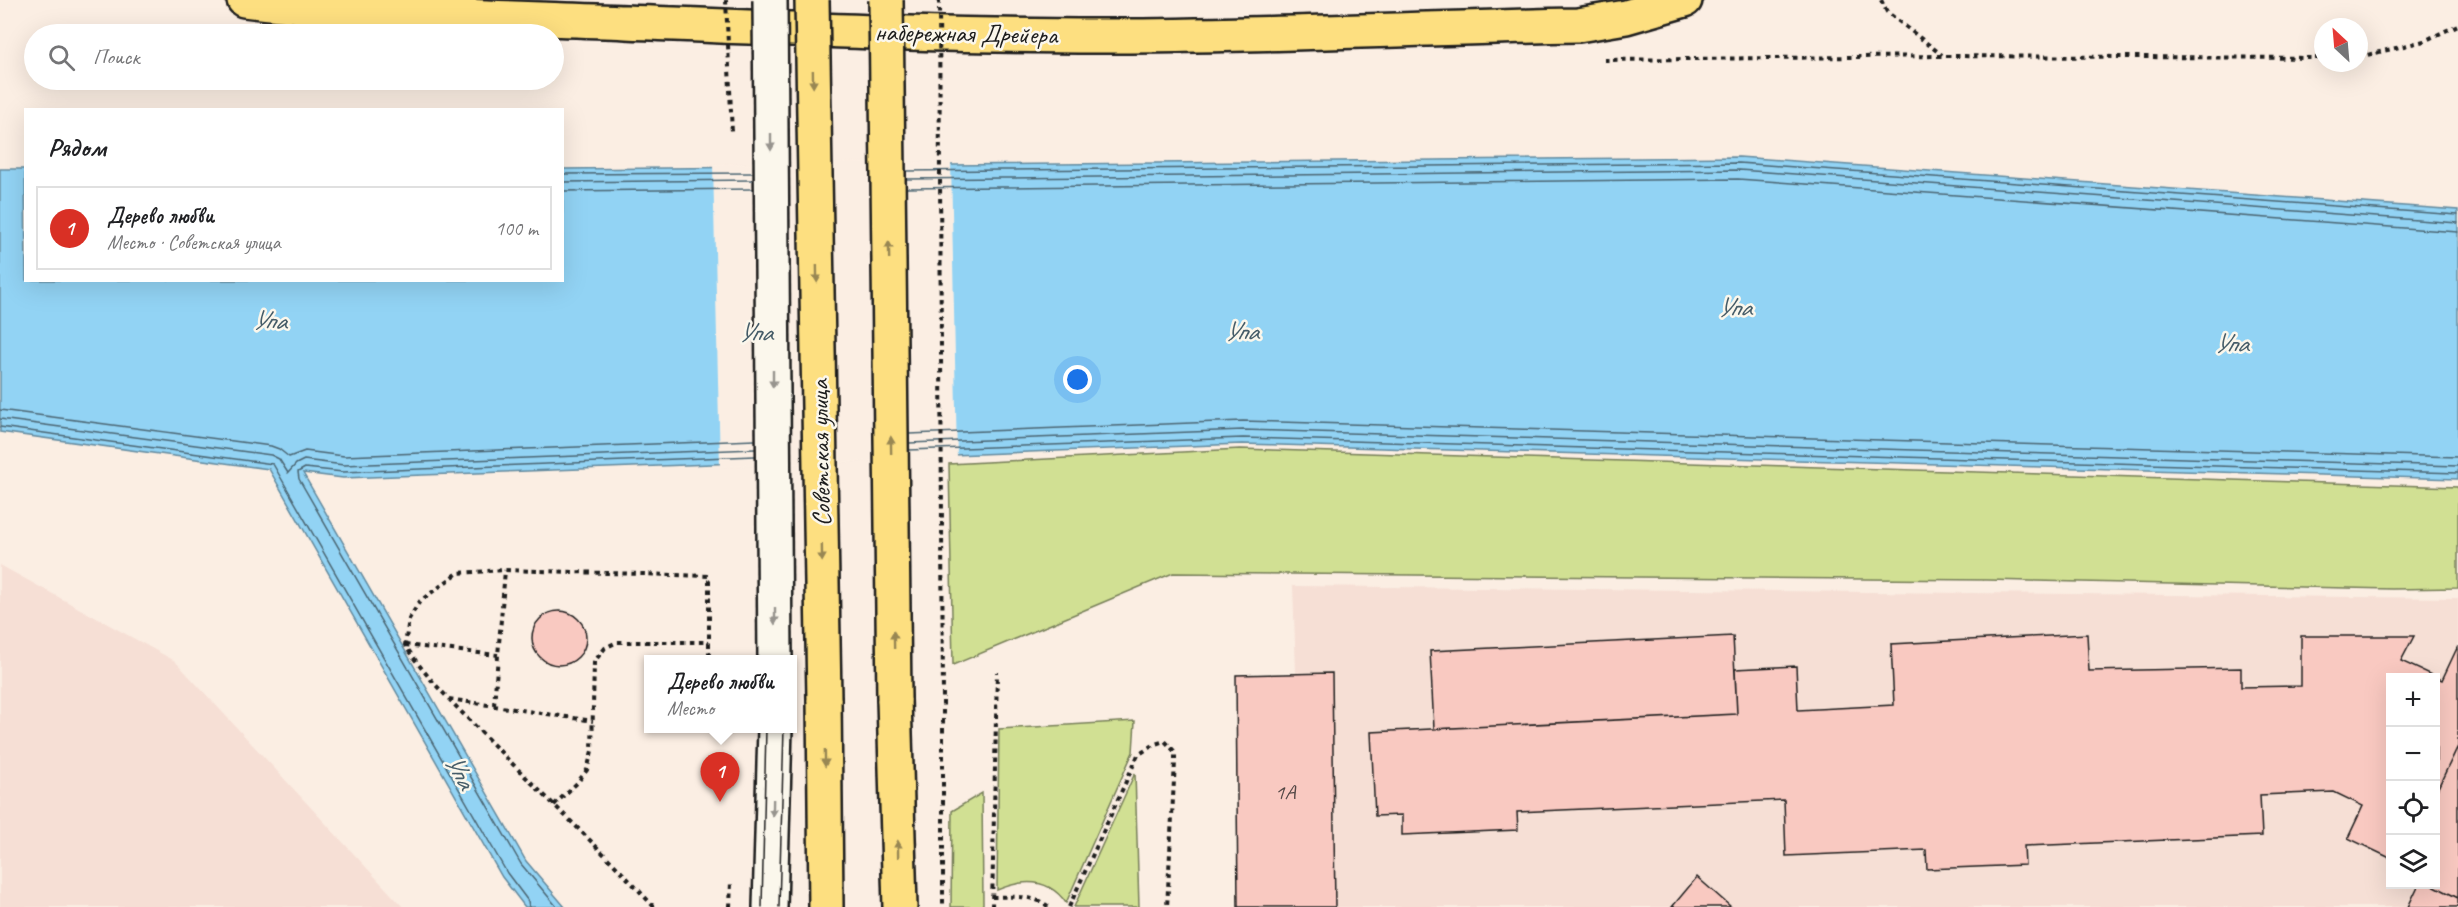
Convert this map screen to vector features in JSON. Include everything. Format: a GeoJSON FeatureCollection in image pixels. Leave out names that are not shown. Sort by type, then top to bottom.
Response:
{"type":"FeatureCollection","features":[{"type":"Feature","properties":{"kind":"main road","name":"набережная Дрейера"},"geometry":{"type":"LineString","coordinates":[[244,0],[291,6],[648,23],[901,32],[1128,36],[1578,25],[1626,16],[1685,0]]}},
{"type":"Feature","properties":{"kind":"main road","name":"Советская улица"},"geometry":{"type":"LineString","coordinates":[[812,0],[826,907]]}},
{"type":"Feature","properties":{"kind":"main road"},"geometry":{"type":"LineString","coordinates":[[886,0],[894,699],[900,907]]}},
{"type":"Feature","properties":{"kind":"street","name":"Советская улица"},"geometry":{"type":"LineString","coordinates":[[770,0],[775,655]]}},
{"type":"Feature","properties":{"kind":"street"},"geometry":{"type":"LineString","coordinates":[[759,733],[770,907]]}},
{"type":"Feature","properties":{"kind":"path"},"geometry":{"type":"LineString","coordinates":[[939,0],[943,907]]}},
{"type":"Feature","properties":{"kind":"path"},"geometry":{"type":"LineString","coordinates":[[1881,0],[1887,12],[1942,56]]}},
{"type":"Feature","properties":{"kind":"path"},"geometry":{"type":"LineString","coordinates":[[2368,55],[2424,41],[2458,25]]}},
{"type":"Feature","properties":{"kind":"path"},"geometry":{"type":"LineString","coordinates":[[494,705],[505,570]]}},
{"type":"Feature","properties":{"kind":"path"},"geometry":{"type":"LineString","coordinates":[[654,907],[625,874],[421,671],[405,645],[409,619],[420,601],[458,573],[505,570],[709,576],[709,655]]}},
{"type":"Feature","properties":{"kind":"path"},"geometry":{"type":"LineString","coordinates":[[554,805],[578,783],[587,770],[592,751],[594,662],[605,648],[617,642],[709,642]]}},
{"type":"Feature","properties":{"kind":"path"},"geometry":{"type":"LineString","coordinates":[[405,645],[498,655]]}},
{"type":"Feature","properties":{"kind":"path"},"geometry":{"type":"LineString","coordinates":[[992,907],[998,672]]}},
{"type":"Feature","properties":{"kind":"path"},"geometry":{"type":"LineString","coordinates":[[448,699],[593,721]]}},
{"type":"Feature","properties":{"kind":"path"},"geometry":{"type":"LineString","coordinates":[[1069,907],[1138,755],[1155,744],[1165,741],[1175,752],[1167,907]]}},
{"type":"Feature","properties":{"kind":"path"},"geometry":{"type":"LineString","coordinates":[[992,897],[1022,897],[1041,901],[1049,907]]}},
{"type":"Feature","properties":{"kind":"shaded area"},"geometry":{"type":"Polygon","coordinates":[[[0,565],[175,661],[403,907],[0,907],[0,565]]]}},
{"type":"Feature","properties":{"kind":"shaded area"},"geometry":{"type":"Polygon","coordinates":[[[1293,586],[2458,598],[2458,907],[1238,907],[1236,675],[1296,673],[1293,586]]]}},
{"type":"Feature","properties":{"kind":"green space"},"geometry":{"type":"Polygon","coordinates":[[[1240,449],[2458,487],[2458,588],[2392,589],[1988,580],[1173,573],[953,665],[949,464],[1240,449]]]}},
{"type":"Feature","properties":{"kind":"green space"},"geometry":{"type":"Polygon","coordinates":[[[1135,721],[1133,752],[1066,903],[1052,889],[1035,883],[1016,884],[997,890],[999,729],[1135,721]]]}},
{"type":"Feature","properties":{"kind":"green space"},"geometry":{"type":"Polygon","coordinates":[[[1135,773],[1139,907],[1074,907],[1135,773]]]}},
{"type":"Feature","properties":{"kind":"green space"},"geometry":{"type":"Polygon","coordinates":[[[982,793],[983,904],[981,907],[951,907],[952,811],[982,793]]]}},
{"type":"Feature","properties":{"kind":"water","name":"Упа"},"geometry":{"type":"Polygon","coordinates":[[[1739,157],[2458,210],[2458,479],[1242,444],[343,478],[303,473],[526,861],[565,907],[525,907],[502,877],[269,469],[0,432],[0,169],[24,169],[24,282],[564,282],[564,169],[1739,157]]]}},
{"type":"Feature","properties":{"kind":"pier"},"geometry":{"type":"Polygon","coordinates":[[[951,162],[957,458],[720,467],[713,164],[951,162]]]}},
{"type":"Feature","properties":{"kind":"building"},"geometry":{"type":"Polygon","coordinates":[[[554,611],[564,611],[574,615],[582,623],[586,638],[582,653],[574,661],[564,665],[554,665],[544,661],[536,653],[532,643],[532,633],[536,623],[544,615],[554,611]]]}},
{"type":"Feature","properties":{"kind":"building"},"geometry":{"type":"Polygon","coordinates":[[[2087,634],[2089,671],[2241,668],[2241,687],[2301,686],[2301,636],[2414,636],[2401,661],[2427,673],[2386,673],[2386,856],[2348,838],[2363,806],[2334,792],[2260,795],[2262,836],[2024,846],[2025,865],[1927,869],[1926,850],[1786,856],[1784,800],[1517,812],[1518,830],[1402,835],[1402,815],[1375,816],[1371,732],[1737,714],[1735,669],[1796,666],[1798,710],[1894,705],[1891,644],[2087,634]]]}},
{"type":"Feature","properties":{"kind":"building"},"geometry":{"type":"Polygon","coordinates":[[[1733,636],[1737,714],[1434,729],[1430,651],[1733,636]]]}},
{"type":"Feature","properties":{"kind":"building"},"geometry":{"type":"Polygon","coordinates":[[[2458,646],[2458,746],[2440,784],[2440,679],[2442,680],[2458,646]]]}},
{"type":"Feature","properties":{"kind":"building"},"geometry":{"type":"Polygon","coordinates":[[[1332,673],[1335,907],[1238,907],[1236,675],[1332,673]]]}},
{"type":"Feature","properties":{"kind":"building"},"geometry":{"type":"Polygon","coordinates":[[[2458,746],[2458,898],[2440,889],[2440,784],[2458,746]]]}},
{"type":"Feature","properties":{"kind":"building"},"geometry":{"type":"Polygon","coordinates":[[[1697,877],[1731,907],[1672,907],[1697,877]]]}},
{"type":"Feature","properties":{"kind":"building"},"geometry":{"type":"Polygon","coordinates":[[[2417,889],[2440,889],[2458,898],[2458,907],[2408,907],[2417,889]]]}},
{"type":"Feature","properties":{"kind":"tram line"},"geometry":{"type":"LineString","coordinates":[[762,0],[766,655]]}},
{"type":"Feature","properties":{"kind":"tram line"},"geometry":{"type":"LineString","coordinates":[[779,0],[784,655]]}},
{"type":"Feature","properties":{"kind":"tram line"},"geometry":{"type":"LineString","coordinates":[[762,907],[766,733]]}},
{"type":"Feature","properties":{"kind":"tram line"},"geometry":{"type":"LineString","coordinates":[[779,907],[784,733]]}},
{"type":"Feature","properties":{"kind":"place","name":"Дерево любви"},"geometry":{"type":"Point","coordinates":[720,802]}}]}
